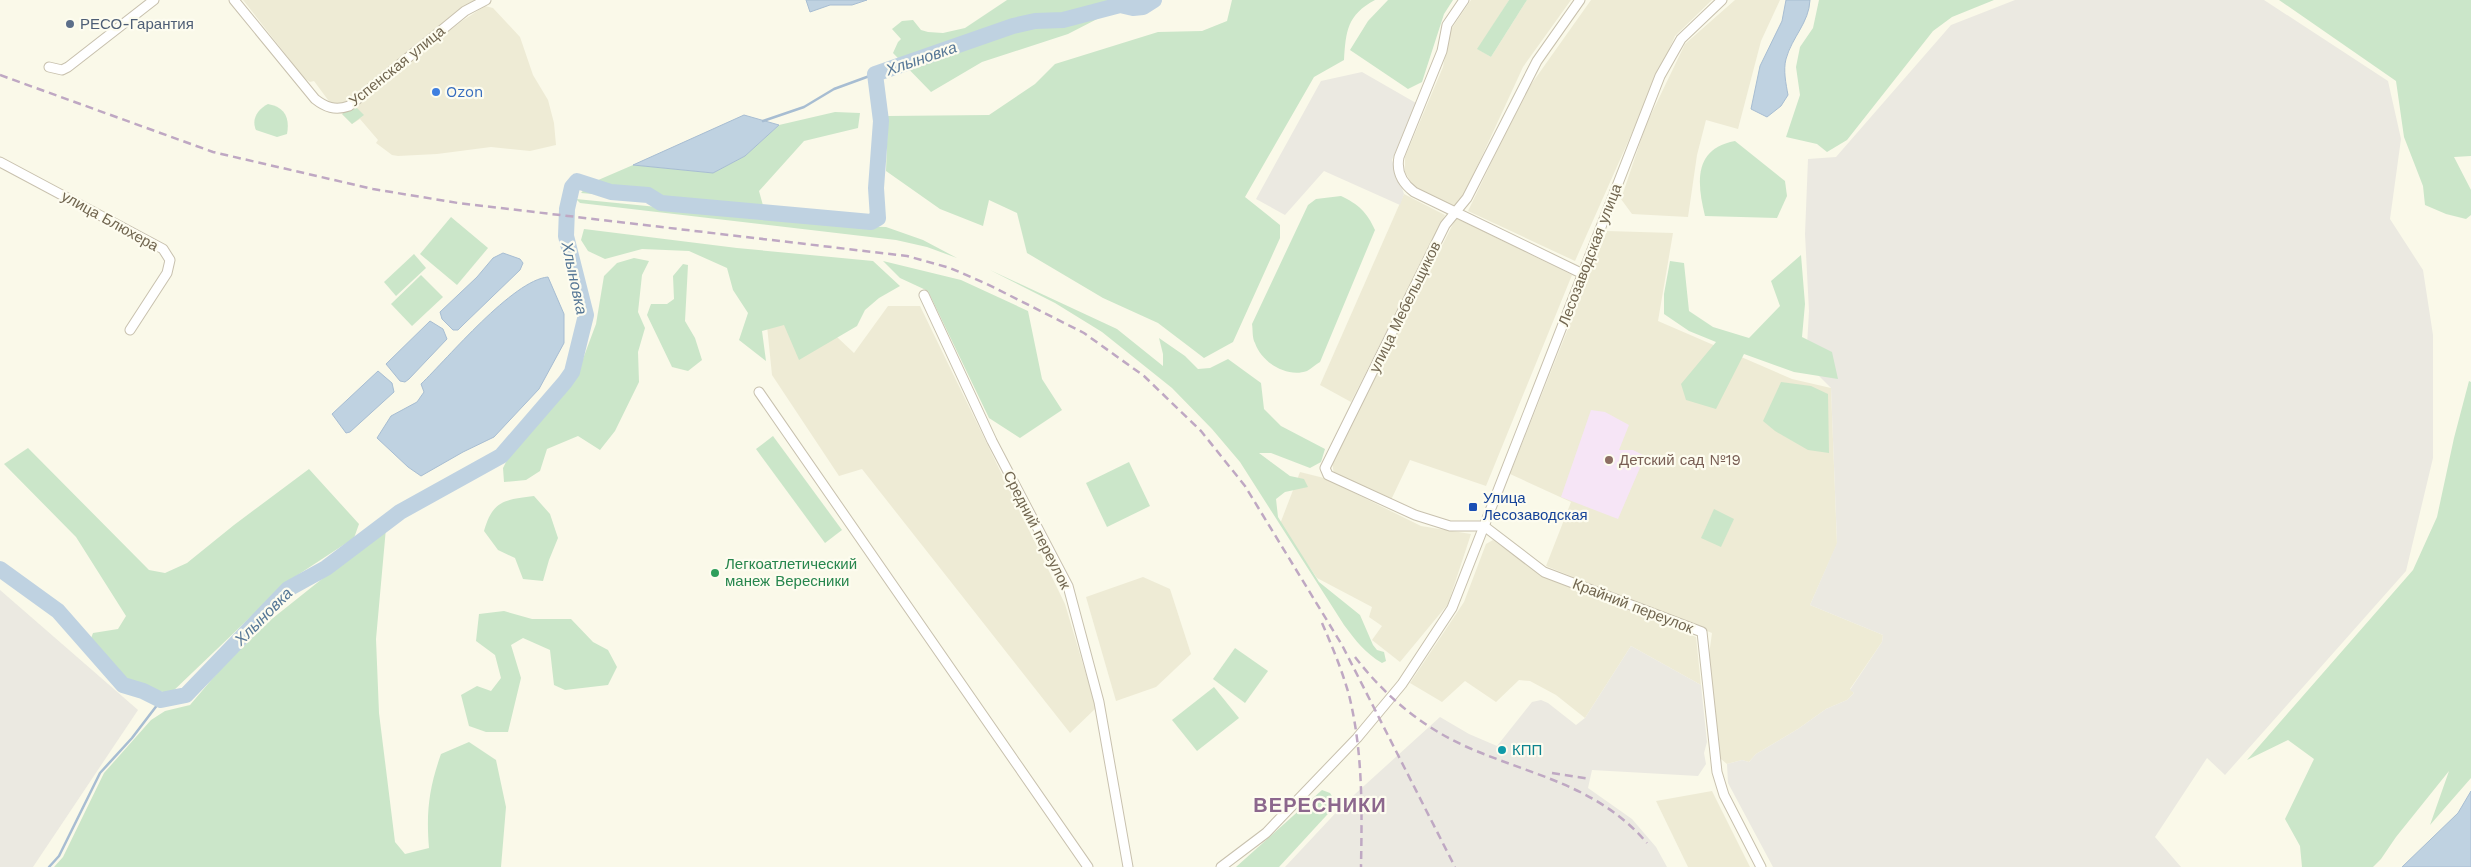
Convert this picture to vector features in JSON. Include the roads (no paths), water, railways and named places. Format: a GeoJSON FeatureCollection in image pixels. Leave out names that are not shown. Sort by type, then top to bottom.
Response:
{"type":"FeatureCollection","features":[{"type":"Feature","properties":{"kind":"street"},"geometry":{"type":"LineString","coordinates":[[49,67],[62,70],[68,67],[154,0]]}},
{"type":"Feature","properties":{"kind":"street","name":"Успенская улица"},"geometry":{"type":"LineString","coordinates":[[234,0],[315,99],[328,108],[336,109],[349,106],[465,11],[486,0]]}},
{"type":"Feature","properties":{"kind":"street"},"geometry":{"type":"LineString","coordinates":[[1464,0],[1447,24],[1440,57],[1404,141],[1398,163],[1399,174],[1408,187],[1583,274]]}},
{"type":"Feature","properties":{"kind":"street","name":"улица Мебельщиков"},"geometry":{"type":"LineString","coordinates":[[1484,526],[1450,526],[1415,515],[1328,475],[1324,468],[1445,225],[1467,198],[1537,61],[1580,0]]}},
{"type":"Feature","properties":{"kind":"street","name":"Лесозаводская улица"},"geometry":{"type":"LineString","coordinates":[[1221,867],[1266,833],[1357,738],[1402,684],[1452,608],[1660,76],[1681,39],[1722,0]]}},
{"type":"Feature","properties":{"kind":"street","name":"улица Блюхера"},"geometry":{"type":"LineString","coordinates":[[0,162],[163,249],[170,260],[168,273],[130,330]]}},
{"type":"Feature","properties":{"kind":"street","name":"Средний переулок"},"geometry":{"type":"LineString","coordinates":[[924,295],[992,441],[1068,586],[1099,702],[1128,867]]}},
{"type":"Feature","properties":{"kind":"street"},"geometry":{"type":"LineString","coordinates":[[759,392],[1088,867]]}},
{"type":"Feature","properties":{"kind":"street","name":"Крайний переулок"},"geometry":{"type":"LineString","coordinates":[[1484,526],[1544,572],[1702,632],[1720,787],[1761,867]]}},
{"type":"Feature","properties":{"kind":"water"},"geometry":{"type":"Polygon","coordinates":[[[806,0],[867,0],[852,5],[830,5],[810,12],[806,0]]]}},
{"type":"Feature","properties":{"kind":"water"},"geometry":{"type":"Polygon","coordinates":[[[1786,0],[1810,0],[1807,16],[1792,44],[1785,63],[1788,95],[1781,106],[1767,117],[1751,109],[1760,66],[1782,21],[1786,0]]]}},
{"type":"Feature","properties":{"kind":"water"},"geometry":{"type":"Polygon","coordinates":[[[744,115],[779,125],[745,156],[713,173],[633,165],[744,115]]]}},
{"type":"Feature","properties":{"kind":"water"},"geometry":{"type":"Polygon","coordinates":[[[503,253],[520,259],[523,263],[520,270],[458,330],[453,330],[442,319],[440,312],[477,277],[493,258],[503,253]]]}},
{"type":"Feature","properties":{"kind":"water"},"geometry":{"type":"Polygon","coordinates":[[[548,277],[564,314],[564,343],[539,389],[494,437],[421,476],[408,467],[377,438],[391,416],[417,402],[424,392],[421,384],[500,305],[517,291],[534,281],[548,277]]]}},
{"type":"Feature","properties":{"kind":"water"},"geometry":{"type":"Polygon","coordinates":[[[430,321],[443,329],[447,339],[409,379],[405,382],[400,381],[386,364],[430,321]]]}},
{"type":"Feature","properties":{"kind":"water"},"geometry":{"type":"Polygon","coordinates":[[[378,371],[392,383],[394,392],[350,432],[346,433],[332,414],[378,371]]]}},
{"type":"Feature","properties":{"kind":"water"},"geometry":{"type":"Polygon","coordinates":[[[2471,791],[2471,867],[2402,867],[2458,813],[2471,791]]]}},
{"type":"Feature","properties":{"kind":"waterway","name":"Хлыновка"},"geometry":{"type":"LineString","coordinates":[[0,569],[58,611],[123,685],[143,691],[161,700],[186,695],[288,589],[326,568],[400,512],[501,456],[565,382],[572,372],[586,315],[566,236],[567,209],[572,187],[577,181],[611,192],[648,195],[661,203],[871,222],[878,218],[876,188],[881,121],[875,74],[1013,26],[1035,21],[1063,20],[1120,5],[1133,8],[1143,7],[1154,0]]}},
{"type":"Feature","properties":{"kind":"waterway"},"geometry":{"type":"LineString","coordinates":[[763,121],[804,107],[834,89],[875,74]]}},
{"type":"Feature","properties":{"kind":"waterway"},"geometry":{"type":"LineString","coordinates":[[49,867],[59,856],[100,773],[132,738],[161,700]]}},
{"type":"Feature","properties":{"kind":"railway"},"geometry":{"type":"LineString","coordinates":[[0,75],[213,152],[373,189],[458,203],[907,256],[950,268],[987,284],[1084,333],[1144,376],[1201,431],[1245,486],[1342,645],[1455,867]]}},
{"type":"Feature","properties":{"kind":"railway"},"geometry":{"type":"LineString","coordinates":[[1322,623],[1343,676],[1354,716],[1361,781],[1361,867]]}},
{"type":"Feature","properties":{"kind":"railway"},"geometry":{"type":"LineString","coordinates":[[1355,657],[1379,685],[1405,709],[1435,730],[1467,747],[1563,784],[1585,795],[1628,823],[1647,843]]}},
{"type":"Feature","properties":{"kind":"railway"},"geometry":{"type":"LineString","coordinates":[[1552,773],[1590,779]]}},
{"type":"Feature","properties":{"kind":"place","name":"РЕСО-Гарантия"},"geometry":{"type":"Point","coordinates":[70,24]}},
{"type":"Feature","properties":{"kind":"place","name":"Ozon"},"geometry":{"type":"Point","coordinates":[436,92]}},
{"type":"Feature","properties":{"kind":"place","name":"Детский сад №19"},"geometry":{"type":"Point","coordinates":[1609,460]}},
{"type":"Feature","properties":{"kind":"place","name":"Улица Лесозаводская"},"geometry":{"type":"Point","coordinates":[1473,507]}},
{"type":"Feature","properties":{"kind":"place","name":"Легкоатлетический манеж Вересники"},"geometry":{"type":"Point","coordinates":[715,573]}},
{"type":"Feature","properties":{"kind":"place","name":"КПП"},"geometry":{"type":"Point","coordinates":[1502,750]}},
{"type":"Feature","properties":{"kind":"district","name":"ВЕРЕСНИКИ"},"geometry":{"type":"Point","coordinates":[1320,805]}}]}
